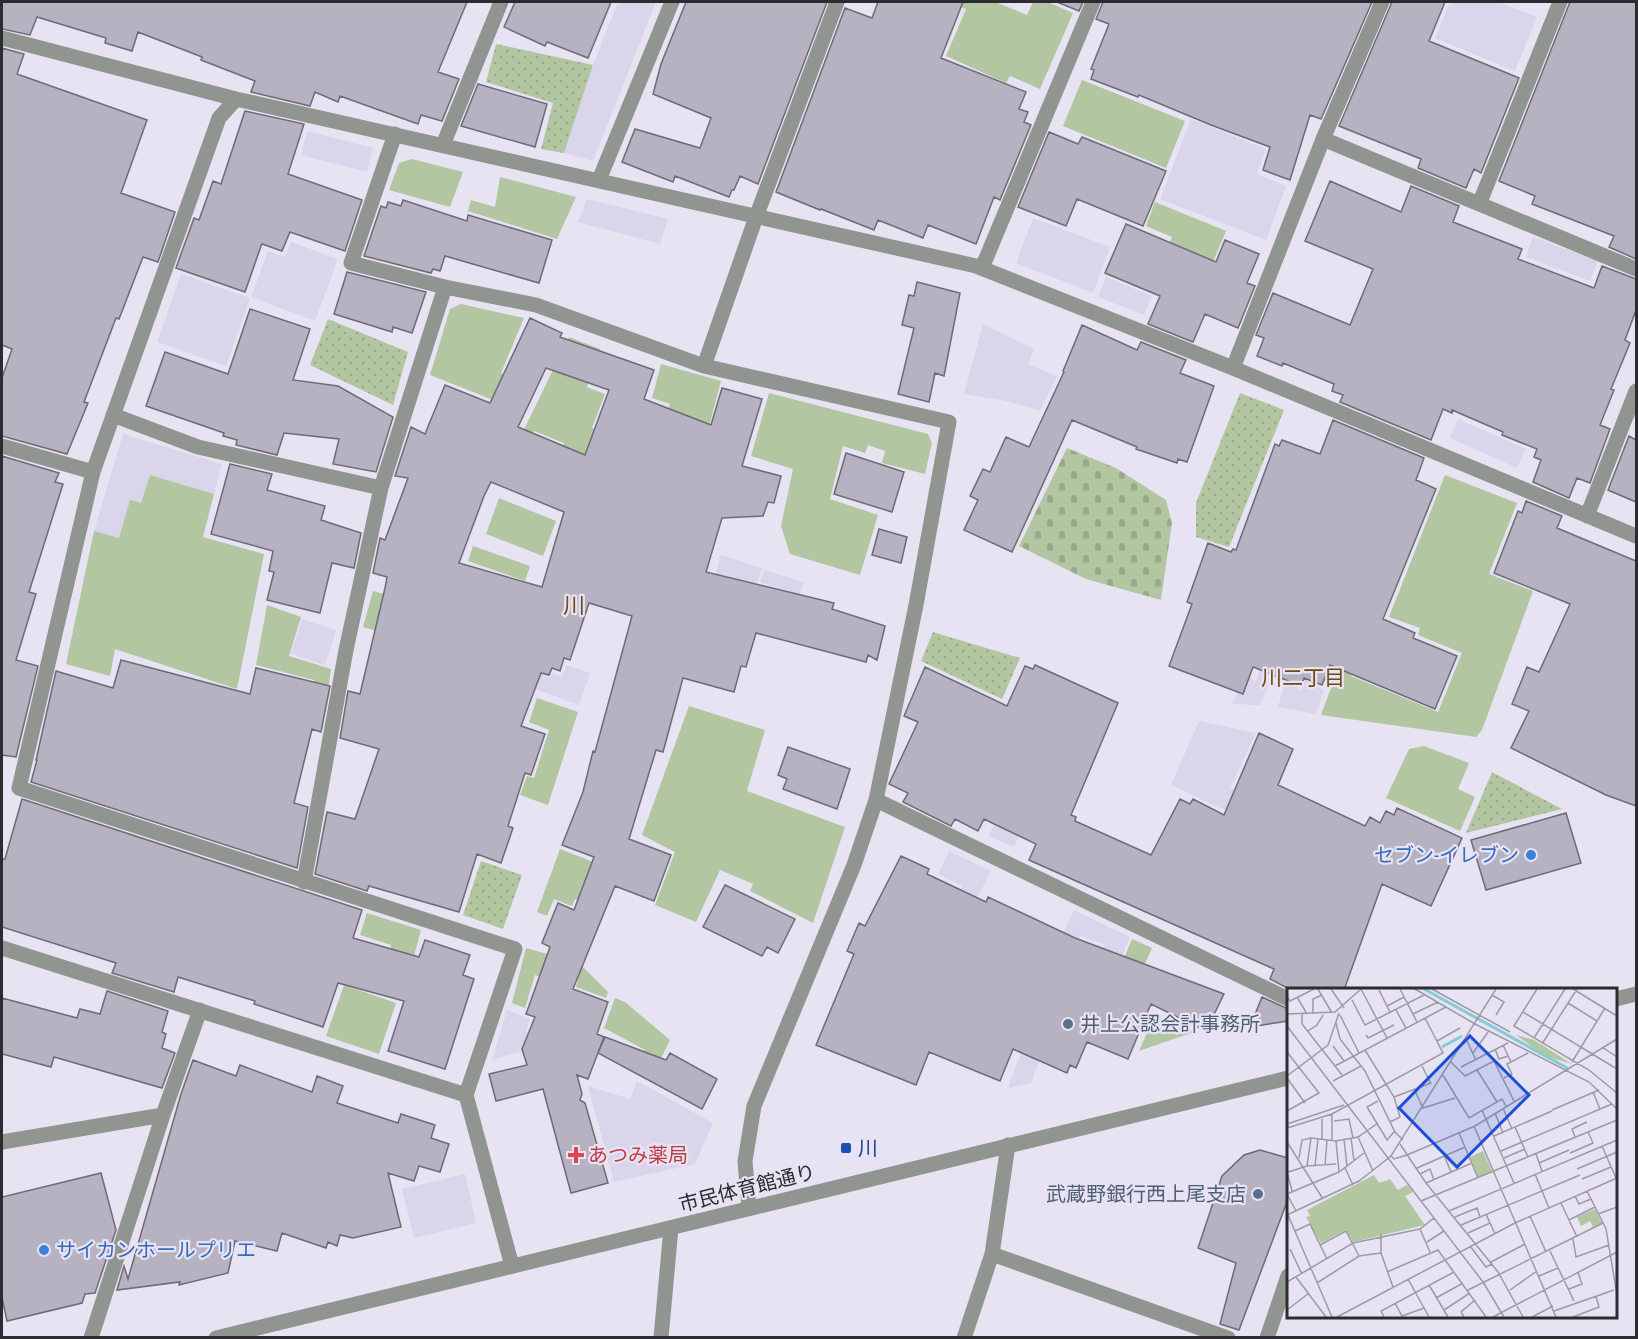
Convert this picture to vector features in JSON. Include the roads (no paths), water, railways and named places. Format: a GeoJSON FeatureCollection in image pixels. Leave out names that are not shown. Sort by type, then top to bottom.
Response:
{"type":"FeatureCollection","features":[{"type":"Feature","properties":{"kind":"street"},"geometry":{"type":"LineString","coordinates":[[443,145],[501,2]]}},
{"type":"Feature","properties":{"kind":"street"},"geometry":{"type":"LineString","coordinates":[[599,180],[672,2]]}},
{"type":"Feature","properties":{"kind":"street"},"geometry":{"type":"LineString","coordinates":[[704,366],[756,217],[837,2]]}},
{"type":"Feature","properties":{"kind":"street"},"geometry":{"type":"LineString","coordinates":[[982,268],[1093,2]]}},
{"type":"Feature","properties":{"kind":"street"},"geometry":{"type":"LineString","coordinates":[[1233,368],[1323,139],[1382,2]]}},
{"type":"Feature","properties":{"kind":"street"},"geometry":{"type":"LineString","coordinates":[[1480,202],[1560,2]]}},
{"type":"Feature","properties":{"kind":"street"},"geometry":{"type":"LineString","coordinates":[[2,38],[236,99],[982,268],[1233,368],[1636,536]]}},
{"type":"Feature","properties":{"kind":"street"},"geometry":{"type":"LineString","coordinates":[[236,99],[219,118],[93,472],[19,788],[515,949],[466,1095],[512,1266]]}},
{"type":"Feature","properties":{"kind":"street"},"geometry":{"type":"LineString","coordinates":[[395,134],[351,263],[445,287],[536,305],[704,366],[949,422],[916,605],[876,800],[854,865],[754,1106],[745,1161],[750,1208]]}},
{"type":"Feature","properties":{"kind":"street"},"geometry":{"type":"LineString","coordinates":[[1323,139],[1480,202],[1636,269]]}},
{"type":"Feature","properties":{"kind":"street"},"geometry":{"type":"LineString","coordinates":[[304,882],[346,650],[381,488],[445,287]]}},
{"type":"Feature","properties":{"kind":"street"},"geometry":{"type":"LineString","coordinates":[[1587,516],[1636,391]]}},
{"type":"Feature","properties":{"kind":"street"},"geometry":{"type":"LineString","coordinates":[[113,415],[198,447],[381,488]]}},
{"type":"Feature","properties":{"kind":"street"},"geometry":{"type":"LineString","coordinates":[[2,446],[93,472]]}},
{"type":"Feature","properties":{"kind":"street"},"geometry":{"type":"LineString","coordinates":[[876,800],[1287,999]]}},
{"type":"Feature","properties":{"kind":"street"},"geometry":{"type":"LineString","coordinates":[[2,948],[466,1095]]}},
{"type":"Feature","properties":{"kind":"street"},"geometry":{"type":"LineString","coordinates":[[1617,999],[1636,994]]}},
{"type":"Feature","properties":{"kind":"street"},"geometry":{"type":"LineString","coordinates":[[91,1338],[200,1010]]}},
{"type":"Feature","properties":{"kind":"street","name":"市民体育館通り"},"geometry":{"type":"LineString","coordinates":[[216,1338],[1287,1078]]}},
{"type":"Feature","properties":{"kind":"street"},"geometry":{"type":"LineString","coordinates":[[2,1142],[164,1115]]}},
{"type":"Feature","properties":{"kind":"street"},"geometry":{"type":"LineString","coordinates":[[964,1338],[992,1254],[1008,1145]]}},
{"type":"Feature","properties":{"kind":"street"},"geometry":{"type":"LineString","coordinates":[[661,1338],[671,1228]]}},
{"type":"Feature","properties":{"kind":"street"},"geometry":{"type":"LineString","coordinates":[[992,1254],[1228,1338]]}},
{"type":"Feature","properties":{"kind":"street"},"geometry":{"type":"LineString","coordinates":[[1267,1338],[1287,1279]]}},
{"type":"Feature","properties":{"kind":"place","name":"セブン-イレブン"},"geometry":{"type":"Point","coordinates":[1531,855]}},
{"type":"Feature","properties":{"kind":"place","name":"井上公認会計事務所"},"geometry":{"type":"Point","coordinates":[1068,1024]}},
{"type":"Feature","properties":{"kind":"place","name":"川"},"geometry":{"type":"Point","coordinates":[846,1148]}},
{"type":"Feature","properties":{"kind":"place","name":"あつみ薬局"},"geometry":{"type":"Point","coordinates":[576,1155]}},
{"type":"Feature","properties":{"kind":"place","name":"武蔵野銀行西上尾支店"},"geometry":{"type":"Point","coordinates":[1258,1194]}},
{"type":"Feature","properties":{"kind":"place","name":"サイカンホールプリエ"},"geometry":{"type":"Point","coordinates":[44,1250]}},
{"type":"Feature","properties":{"kind":"district","name":"川"},"geometry":{"type":"Point","coordinates":[574,605]}},
{"type":"Feature","properties":{"kind":"district","name":"川二丁目"},"geometry":{"type":"Point","coordinates":[1303,678]}}]}
